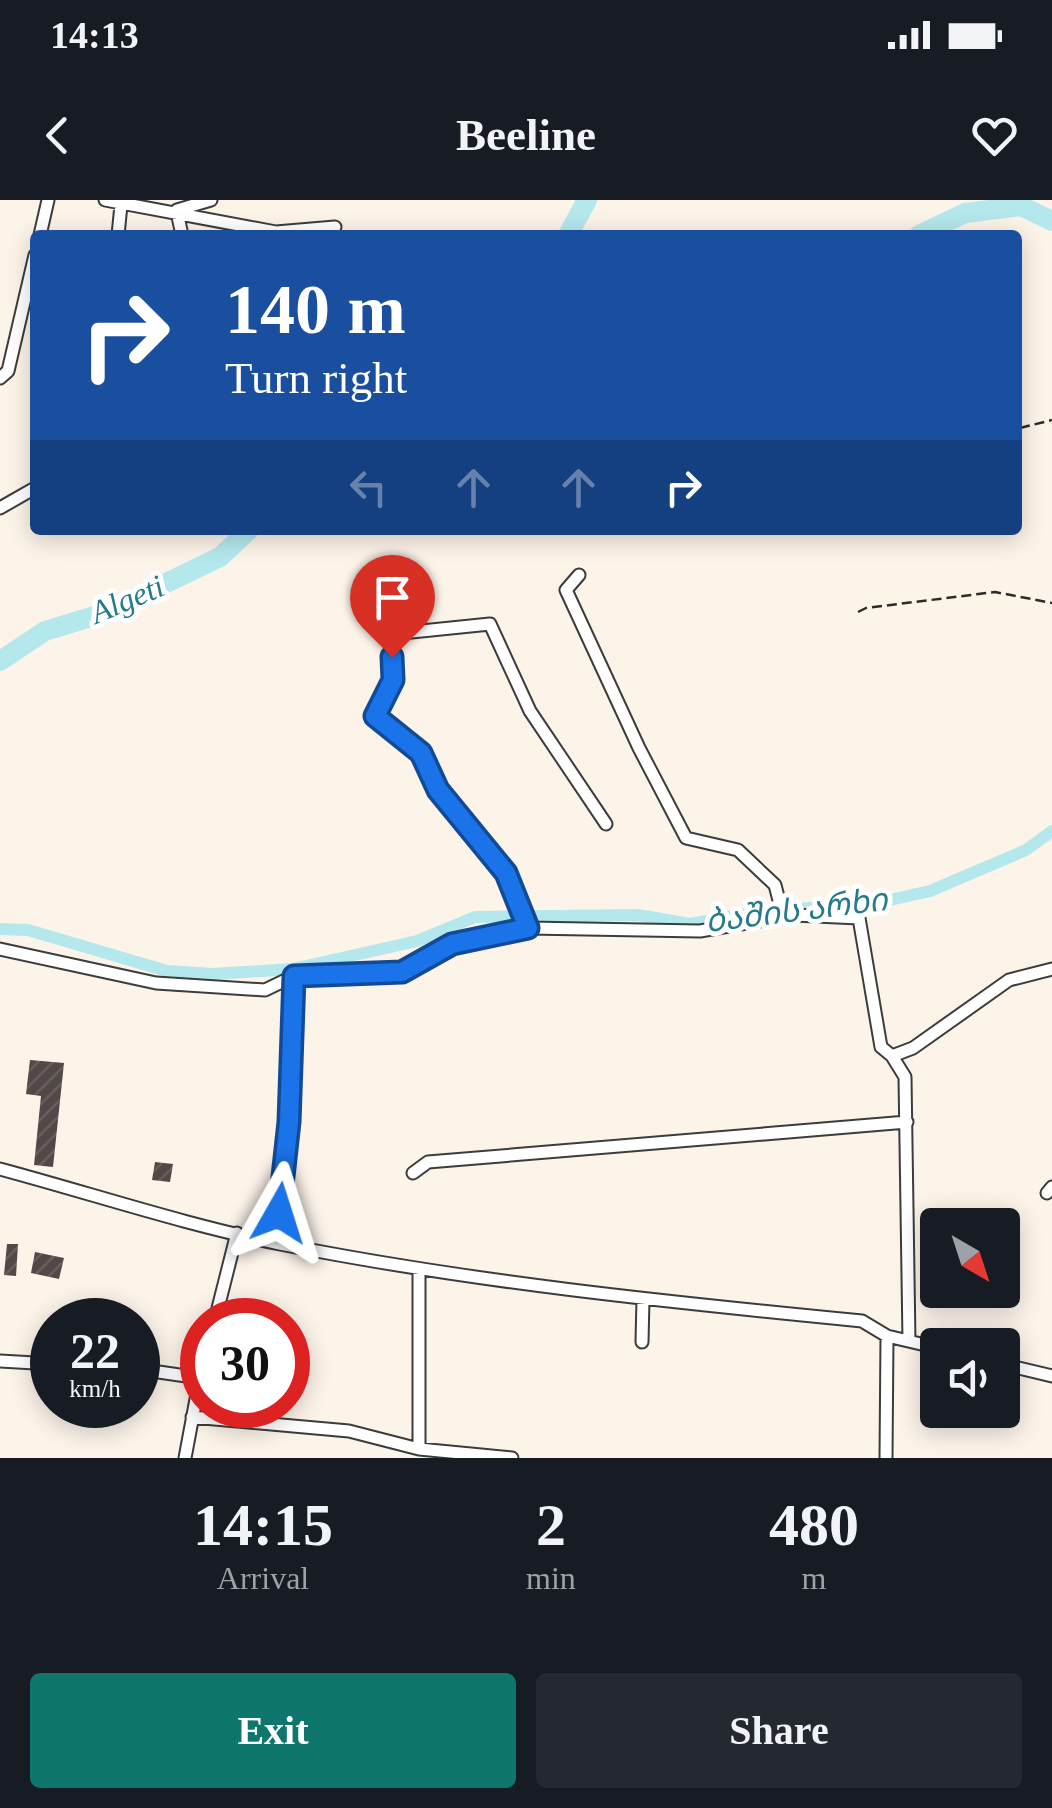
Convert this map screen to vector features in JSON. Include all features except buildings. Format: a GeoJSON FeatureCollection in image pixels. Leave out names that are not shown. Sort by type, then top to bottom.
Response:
{"type":"FeatureCollection","features":[{"type":"Feature","properties":{"kind":"street"},"geometry":{"type":"LineString","coordinates":[[41,230],[48,200]]}},
{"type":"Feature","properties":{"kind":"street"},"geometry":{"type":"LineString","coordinates":[[105,200],[266,230]]}},
{"type":"Feature","properties":{"kind":"street"},"geometry":{"type":"LineString","coordinates":[[175,212],[211,200]]}},
{"type":"Feature","properties":{"kind":"street"},"geometry":{"type":"LineString","coordinates":[[119,230],[122,205]]}},
{"type":"Feature","properties":{"kind":"street"},"geometry":{"type":"LineString","coordinates":[[175,212],[180,230]]}},
{"type":"Feature","properties":{"kind":"street"},"geometry":{"type":"LineString","coordinates":[[300,230],[335,227]]}},
{"type":"Feature","properties":{"kind":"street"},"geometry":{"type":"LineString","coordinates":[[0,378],[8,371],[30,276]]}},
{"type":"Feature","properties":{"kind":"street"},"geometry":{"type":"LineString","coordinates":[[0,508],[30,490]]}},
{"type":"Feature","properties":{"kind":"street"},"geometry":{"type":"LineString","coordinates":[[579,574],[566,590],[639,748],[686,838],[738,850],[775,885],[783,916]]}},
{"type":"Feature","properties":{"kind":"street"},"geometry":{"type":"LineString","coordinates":[[528,928],[506,873],[438,790],[421,753],[375,716],[393,680],[392,634],[490,624],[530,712],[606,824]]}},
{"type":"Feature","properties":{"kind":"street"},"geometry":{"type":"LineString","coordinates":[[0,949],[156,982],[265,990],[294,976],[402,972],[452,944],[528,928],[700,931],[783,916],[859,918],[881,1048],[892,1056],[905,1077],[909,1341]]}},
{"type":"Feature","properties":{"kind":"street"},"geometry":{"type":"LineString","coordinates":[[892,1056],[913,1048],[1009,980],[1052,969]]}},
{"type":"Feature","properties":{"kind":"street"},"geometry":{"type":"LineString","coordinates":[[276,1243],[289,1122],[294,976]]}},
{"type":"Feature","properties":{"kind":"street"},"geometry":{"type":"LineString","coordinates":[[414,1174],[428,1162],[907,1122]]}},
{"type":"Feature","properties":{"kind":"street"},"geometry":{"type":"LineString","coordinates":[[0,1170],[276,1243],[419,1269],[642,1299],[862,1321],[887,1336],[920,1344]]}},
{"type":"Feature","properties":{"kind":"street"},"geometry":{"type":"LineString","coordinates":[[220,1298],[237,1233]]}},
{"type":"Feature","properties":{"kind":"street"},"geometry":{"type":"LineString","coordinates":[[419,1269],[419,1449]]}},
{"type":"Feature","properties":{"kind":"street"},"geometry":{"type":"LineString","coordinates":[[642,1299],[642,1342]]}},
{"type":"Feature","properties":{"kind":"street"},"geometry":{"type":"LineString","coordinates":[[886,1458],[887,1336]]}},
{"type":"Feature","properties":{"kind":"street"},"geometry":{"type":"LineString","coordinates":[[0,1361],[30,1363]]}},
{"type":"Feature","properties":{"kind":"street"},"geometry":{"type":"LineString","coordinates":[[1020,1368],[1052,1376]]}},
{"type":"Feature","properties":{"kind":"street"},"geometry":{"type":"LineString","coordinates":[[310,1427],[350,1431],[419,1449],[512,1458]]}},
{"type":"Feature","properties":{"kind":"street"},"geometry":{"type":"LineString","coordinates":[[184,1458],[190,1428]]}},
{"type":"Feature","properties":{"kind":"path"},"geometry":{"type":"LineString","coordinates":[[1022,428],[1052,420]]}},
{"type":"Feature","properties":{"kind":"path"},"geometry":{"type":"LineString","coordinates":[[858,612],[996,592],[1052,603]]}},
{"type":"Feature","properties":{"kind":"waterway"},"geometry":{"type":"LineString","coordinates":[[571,230],[587,200]]}},
{"type":"Feature","properties":{"kind":"waterway","name":"Algeti"},"geometry":{"type":"LineString","coordinates":[[929,230],[965,213],[1021,206],[1052,221]]}},
{"type":"Feature","properties":{"kind":"waterway","name":"Algeti"},"geometry":{"type":"LineString","coordinates":[[0,661],[45,631],[104,613],[220,557],[244,535]]}},
{"type":"Feature","properties":{"kind":"waterway","name":"ბაშის არხი"},"geometry":{"type":"LineString","coordinates":[[0,929],[28,930],[167,971],[213,974],[293,969],[417,941],[475,917],[638,915],[690,924],[763,911],[872,904],[930,891],[1026,850],[1052,831]]}},
{"type":"Feature","properties":{"kind":"route"},"geometry":{"type":"LineString","coordinates":[[279,1213],[289,1122],[294,976],[402,972],[452,944],[528,928],[506,873],[438,790],[421,753],[375,716],[393,680],[392,657]]}}]}
